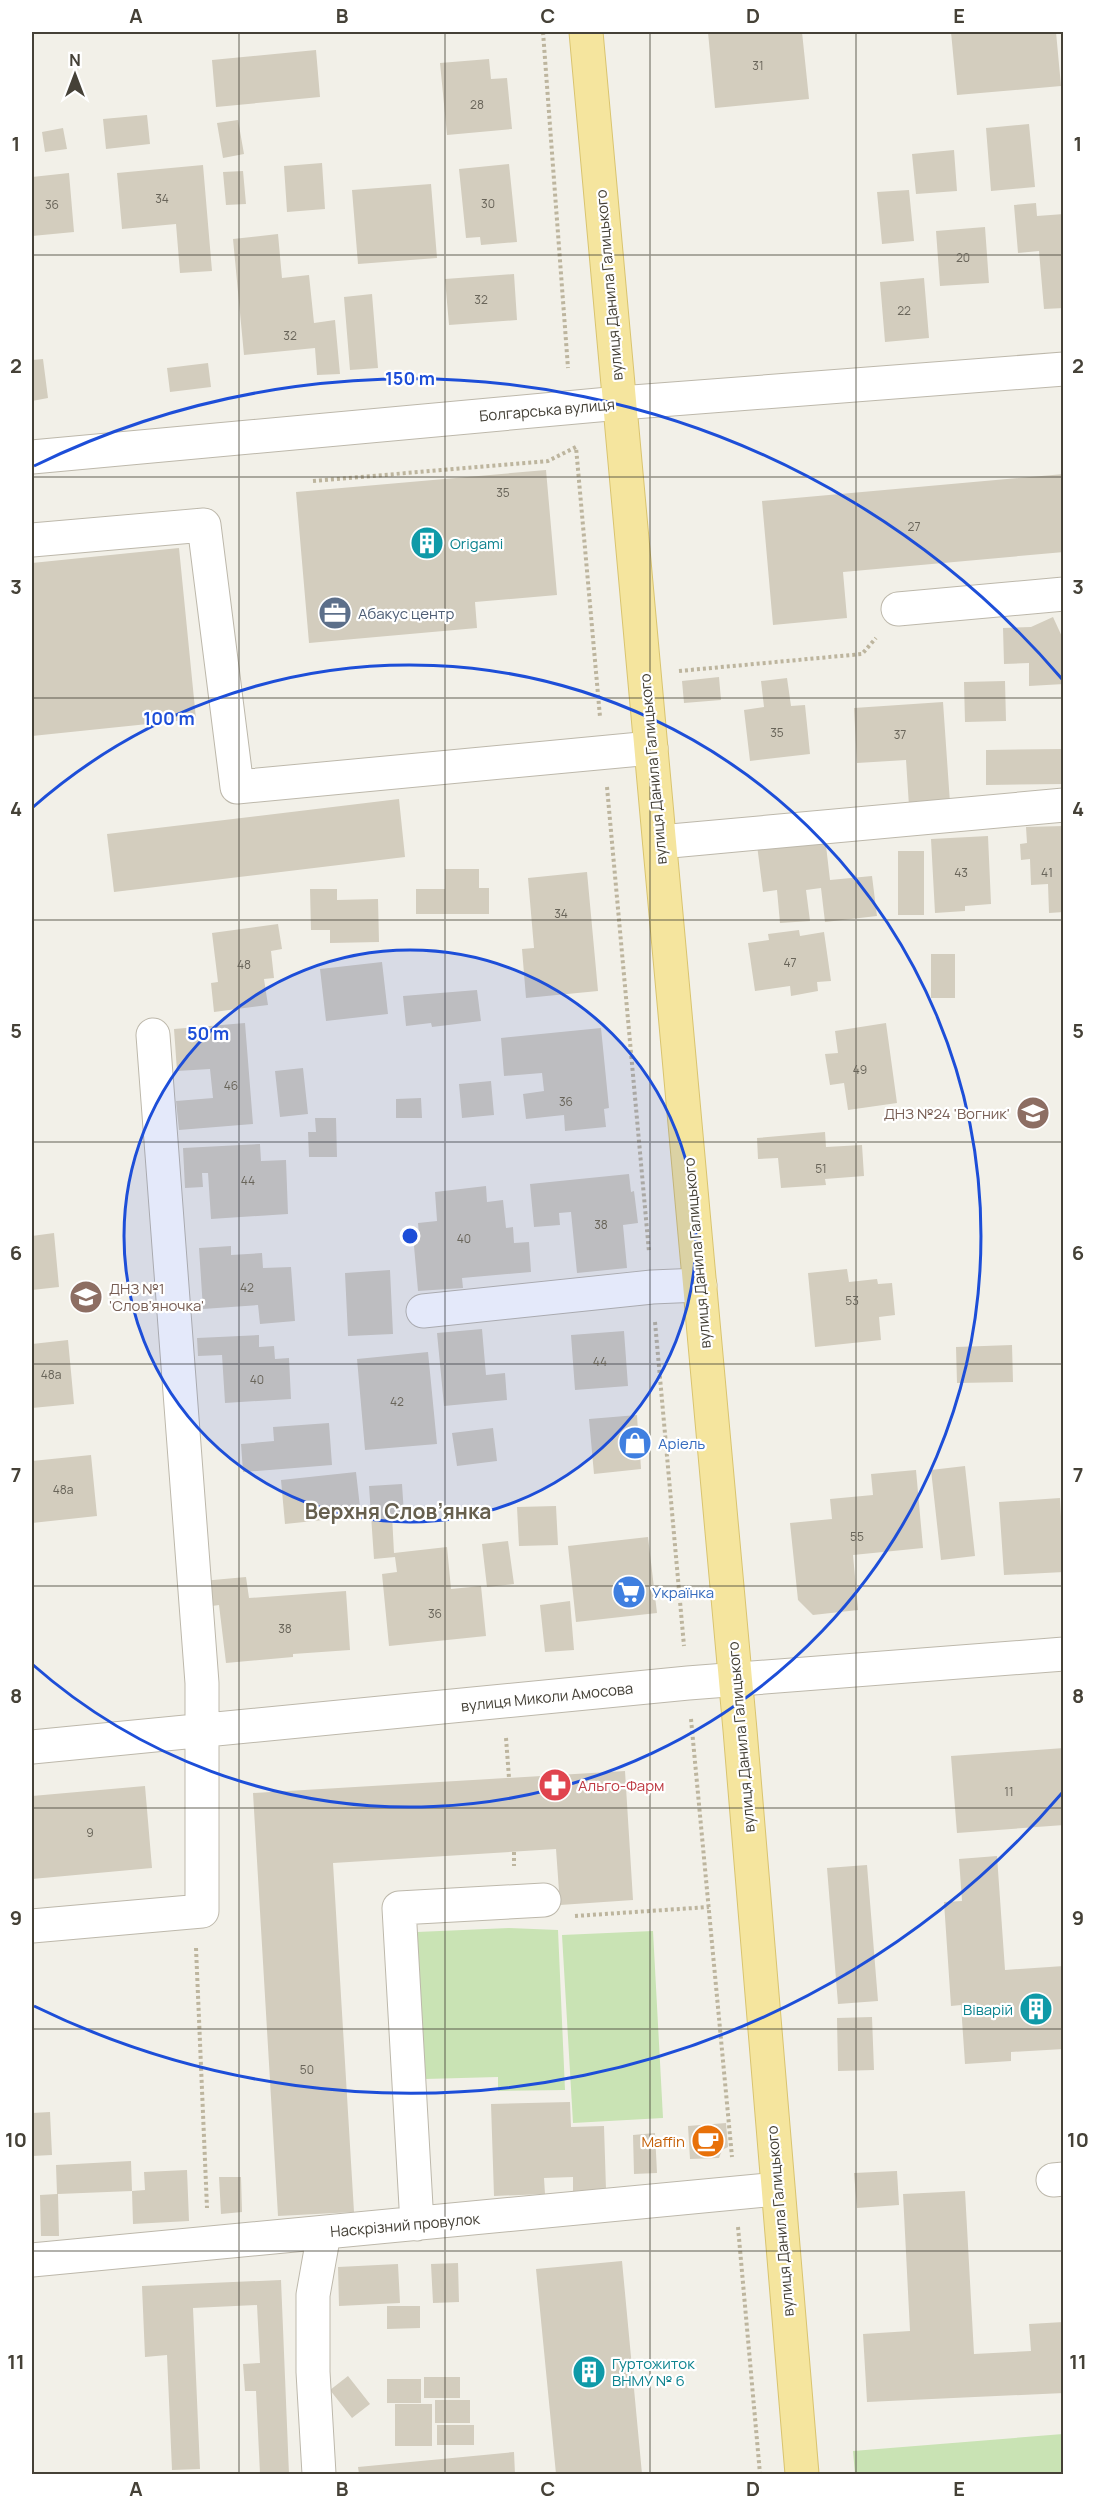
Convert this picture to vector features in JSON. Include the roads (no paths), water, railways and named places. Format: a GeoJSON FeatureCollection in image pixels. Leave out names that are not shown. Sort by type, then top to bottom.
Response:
{"type":"FeatureCollection","features":[{"type":"Feature","properties":{"kind":"main road","name":"вулиця Данила Галицького"},"geometry":{"type":"LineString","coordinates":[[586,32],[736,1681],[802,2475]]}},
{"type":"Feature","properties":{"kind":"street","name":"Болгарська вулиця"},"geometry":{"type":"LineString","coordinates":[[32,457],[620,404],[1064,369]]}},
{"type":"Feature","properties":{"kind":"street"},"geometry":{"type":"LineString","coordinates":[[32,540],[204,525],[237,787],[651,748]]}},
{"type":"Feature","properties":{"kind":"street"},"geometry":{"type":"LineString","coordinates":[[898,609],[1064,594]]}},
{"type":"Feature","properties":{"kind":"street"},"geometry":{"type":"LineString","coordinates":[[660,842],[1064,805]]}},
{"type":"Feature","properties":{"kind":"street"},"geometry":{"type":"LineString","coordinates":[[32,1926],[202,1911],[202,1683],[153,1035]]}},
{"type":"Feature","properties":{"kind":"street"},"geometry":{"type":"LineString","coordinates":[[423,1311],[652,1287],[700,1285]]}},
{"type":"Feature","properties":{"kind":"street","name":"вулиця Миколи Амосова"},"geometry":{"type":"LineString","coordinates":[[32,1747],[688,1683],[1064,1654]]}},
{"type":"Feature","properties":{"kind":"street"},"geometry":{"type":"LineString","coordinates":[[417,2224],[399,1908],[544,1900]]}},
{"type":"Feature","properties":{"kind":"street","name":"Наскрізний провулок"},"geometry":{"type":"LineString","coordinates":[[32,2260],[777,2189]]}},
{"type":"Feature","properties":{"kind":"street"},"geometry":{"type":"LineString","coordinates":[[319,2475],[313,2372],[313,2295],[324,2233]]}},
{"type":"Feature","properties":{"kind":"place","name":"Origami"},"geometry":{"type":"Point","coordinates":[427,543]}},
{"type":"Feature","properties":{"kind":"place","name":"Абакус центр"},"geometry":{"type":"Point","coordinates":[335,613]}},
{"type":"Feature","properties":{"kind":"place","name":"ДНЗ №24 'Вогник'"},"geometry":{"type":"Point","coordinates":[1033,1113]}},
{"type":"Feature","properties":{"kind":"place","name":"ДНЗ №1 'Слов’яночка'"},"geometry":{"type":"Point","coordinates":[86,1297]}},
{"type":"Feature","properties":{"kind":"place","name":"Аріель"},"geometry":{"type":"Point","coordinates":[635,1443]}},
{"type":"Feature","properties":{"kind":"place","name":"Українка"},"geometry":{"type":"Point","coordinates":[629,1592]}},
{"type":"Feature","properties":{"kind":"place","name":"Альго-Фарм"},"geometry":{"type":"Point","coordinates":[555,1785]}},
{"type":"Feature","properties":{"kind":"place","name":"Віварій"},"geometry":{"type":"Point","coordinates":[1036,2009]}},
{"type":"Feature","properties":{"kind":"place","name":"Maffin"},"geometry":{"type":"Point","coordinates":[708,2141]}},
{"type":"Feature","properties":{"kind":"place","name":"Гуртожиток ВНМУ № 6"},"geometry":{"type":"Point","coordinates":[589,2372]}},
{"type":"Feature","properties":{"kind":"district","name":"Верхня Слов’янка"},"geometry":{"type":"Point","coordinates":[398,1511]}}]}
